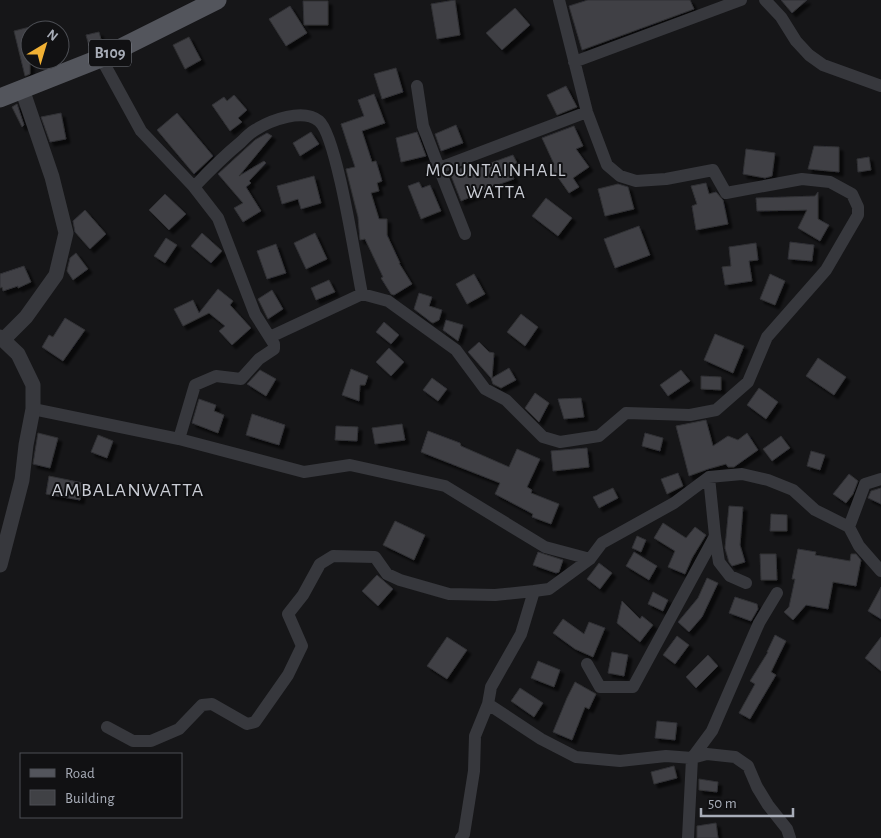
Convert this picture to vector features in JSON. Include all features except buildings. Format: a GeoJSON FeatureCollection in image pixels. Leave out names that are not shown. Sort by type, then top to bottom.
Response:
{"type":"FeatureCollection","features":[{"type":"Feature","properties":{"kind":"main road","name":"B109"},"geometry":{"type":"LineString","coordinates":[[0,98],[101,58],[217,0]]}},
{"type":"Feature","properties":{"kind":"street"},"geometry":{"type":"LineString","coordinates":[[270,337],[362,294],[388,300],[456,350],[485,389],[506,400],[543,436],[560,442],[599,436],[626,413],[690,415],[716,410],[748,382],[767,337],[826,270],[858,215],[858,207],[852,194],[830,182],[802,178],[726,193],[713,170],[666,179],[636,181],[620,176],[607,165],[587,112],[559,0]]}},
{"type":"Feature","properties":{"kind":"street"},"geometry":{"type":"LineString","coordinates":[[574,62],[741,0]]}},
{"type":"Feature","properties":{"kind":"street"},"geometry":{"type":"LineString","coordinates":[[765,0],[809,55],[823,65],[881,86]]}},
{"type":"Feature","properties":{"kind":"street"},"geometry":{"type":"LineString","coordinates":[[101,58],[141,131],[194,187],[218,218],[255,314],[274,344],[274,348],[259,359],[241,379],[216,376],[195,385],[179,438]]}},
{"type":"Feature","properties":{"kind":"street"},"geometry":{"type":"LineString","coordinates":[[418,86],[424,126],[464,234]]}},
{"type":"Feature","properties":{"kind":"street"},"geometry":{"type":"LineString","coordinates":[[0,565],[22,480],[33,409],[33,385],[18,354],[2,338],[26,318],[56,275],[66,233],[52,177],[22,89]]}},
{"type":"Feature","properties":{"kind":"street"},"geometry":{"type":"LineString","coordinates":[[439,168],[587,112]]}},
{"type":"Feature","properties":{"kind":"street"},"geometry":{"type":"LineString","coordinates":[[194,187],[226,154],[255,130],[286,117],[299,114],[318,120],[325,128],[338,169],[362,294]]}},
{"type":"Feature","properties":{"kind":"street"},"geometry":{"type":"LineString","coordinates":[[33,409],[179,438],[304,472],[350,466],[445,486],[545,547],[590,559]]}},
{"type":"Feature","properties":{"kind":"street"},"geometry":{"type":"LineString","coordinates":[[107,727],[133,741],[151,741],[179,730],[202,705],[212,704],[247,724],[255,722],[288,676],[302,646],[288,614],[303,595],[320,564],[333,556],[375,557],[388,574],[400,580],[449,594],[496,595],[549,589],[590,559],[602,543],[674,503],[710,477],[742,474],[768,480],[793,490],[815,510],[848,527],[859,546],[881,571]]}},
{"type":"Feature","properties":{"kind":"street"},"geometry":{"type":"LineString","coordinates":[[710,477],[719,562],[730,576],[746,583]]}},
{"type":"Feature","properties":{"kind":"street"},"geometry":{"type":"LineString","coordinates":[[848,527],[865,484],[881,479]]}},
{"type":"Feature","properties":{"kind":"street"},"geometry":{"type":"LineString","coordinates":[[587,664],[600,687],[633,686],[715,536]]}},
{"type":"Feature","properties":{"kind":"street"},"geometry":{"type":"LineString","coordinates":[[461,838],[464,834],[474,771],[475,736],[488,704],[491,687],[521,634],[534,591]]}},
{"type":"Feature","properties":{"kind":"street"},"geometry":{"type":"LineString","coordinates":[[688,838],[692,758],[712,731],[759,622],[777,593]]}},
{"type":"Feature","properties":{"kind":"street"},"geometry":{"type":"LineString","coordinates":[[488,704],[541,739],[576,756],[620,760],[666,756],[692,758],[707,754],[735,757],[748,766],[757,787],[768,805],[787,829],[790,838]]}},
{"type":"Feature","properties":{"kind":"district","name":"MOUNTAINHALL WATTA"},"geometry":{"type":"Point","coordinates":[496,181]}},
{"type":"Feature","properties":{"kind":"district","name":"AMBALANWATTA"},"geometry":{"type":"Point","coordinates":[128,490]}}]}
